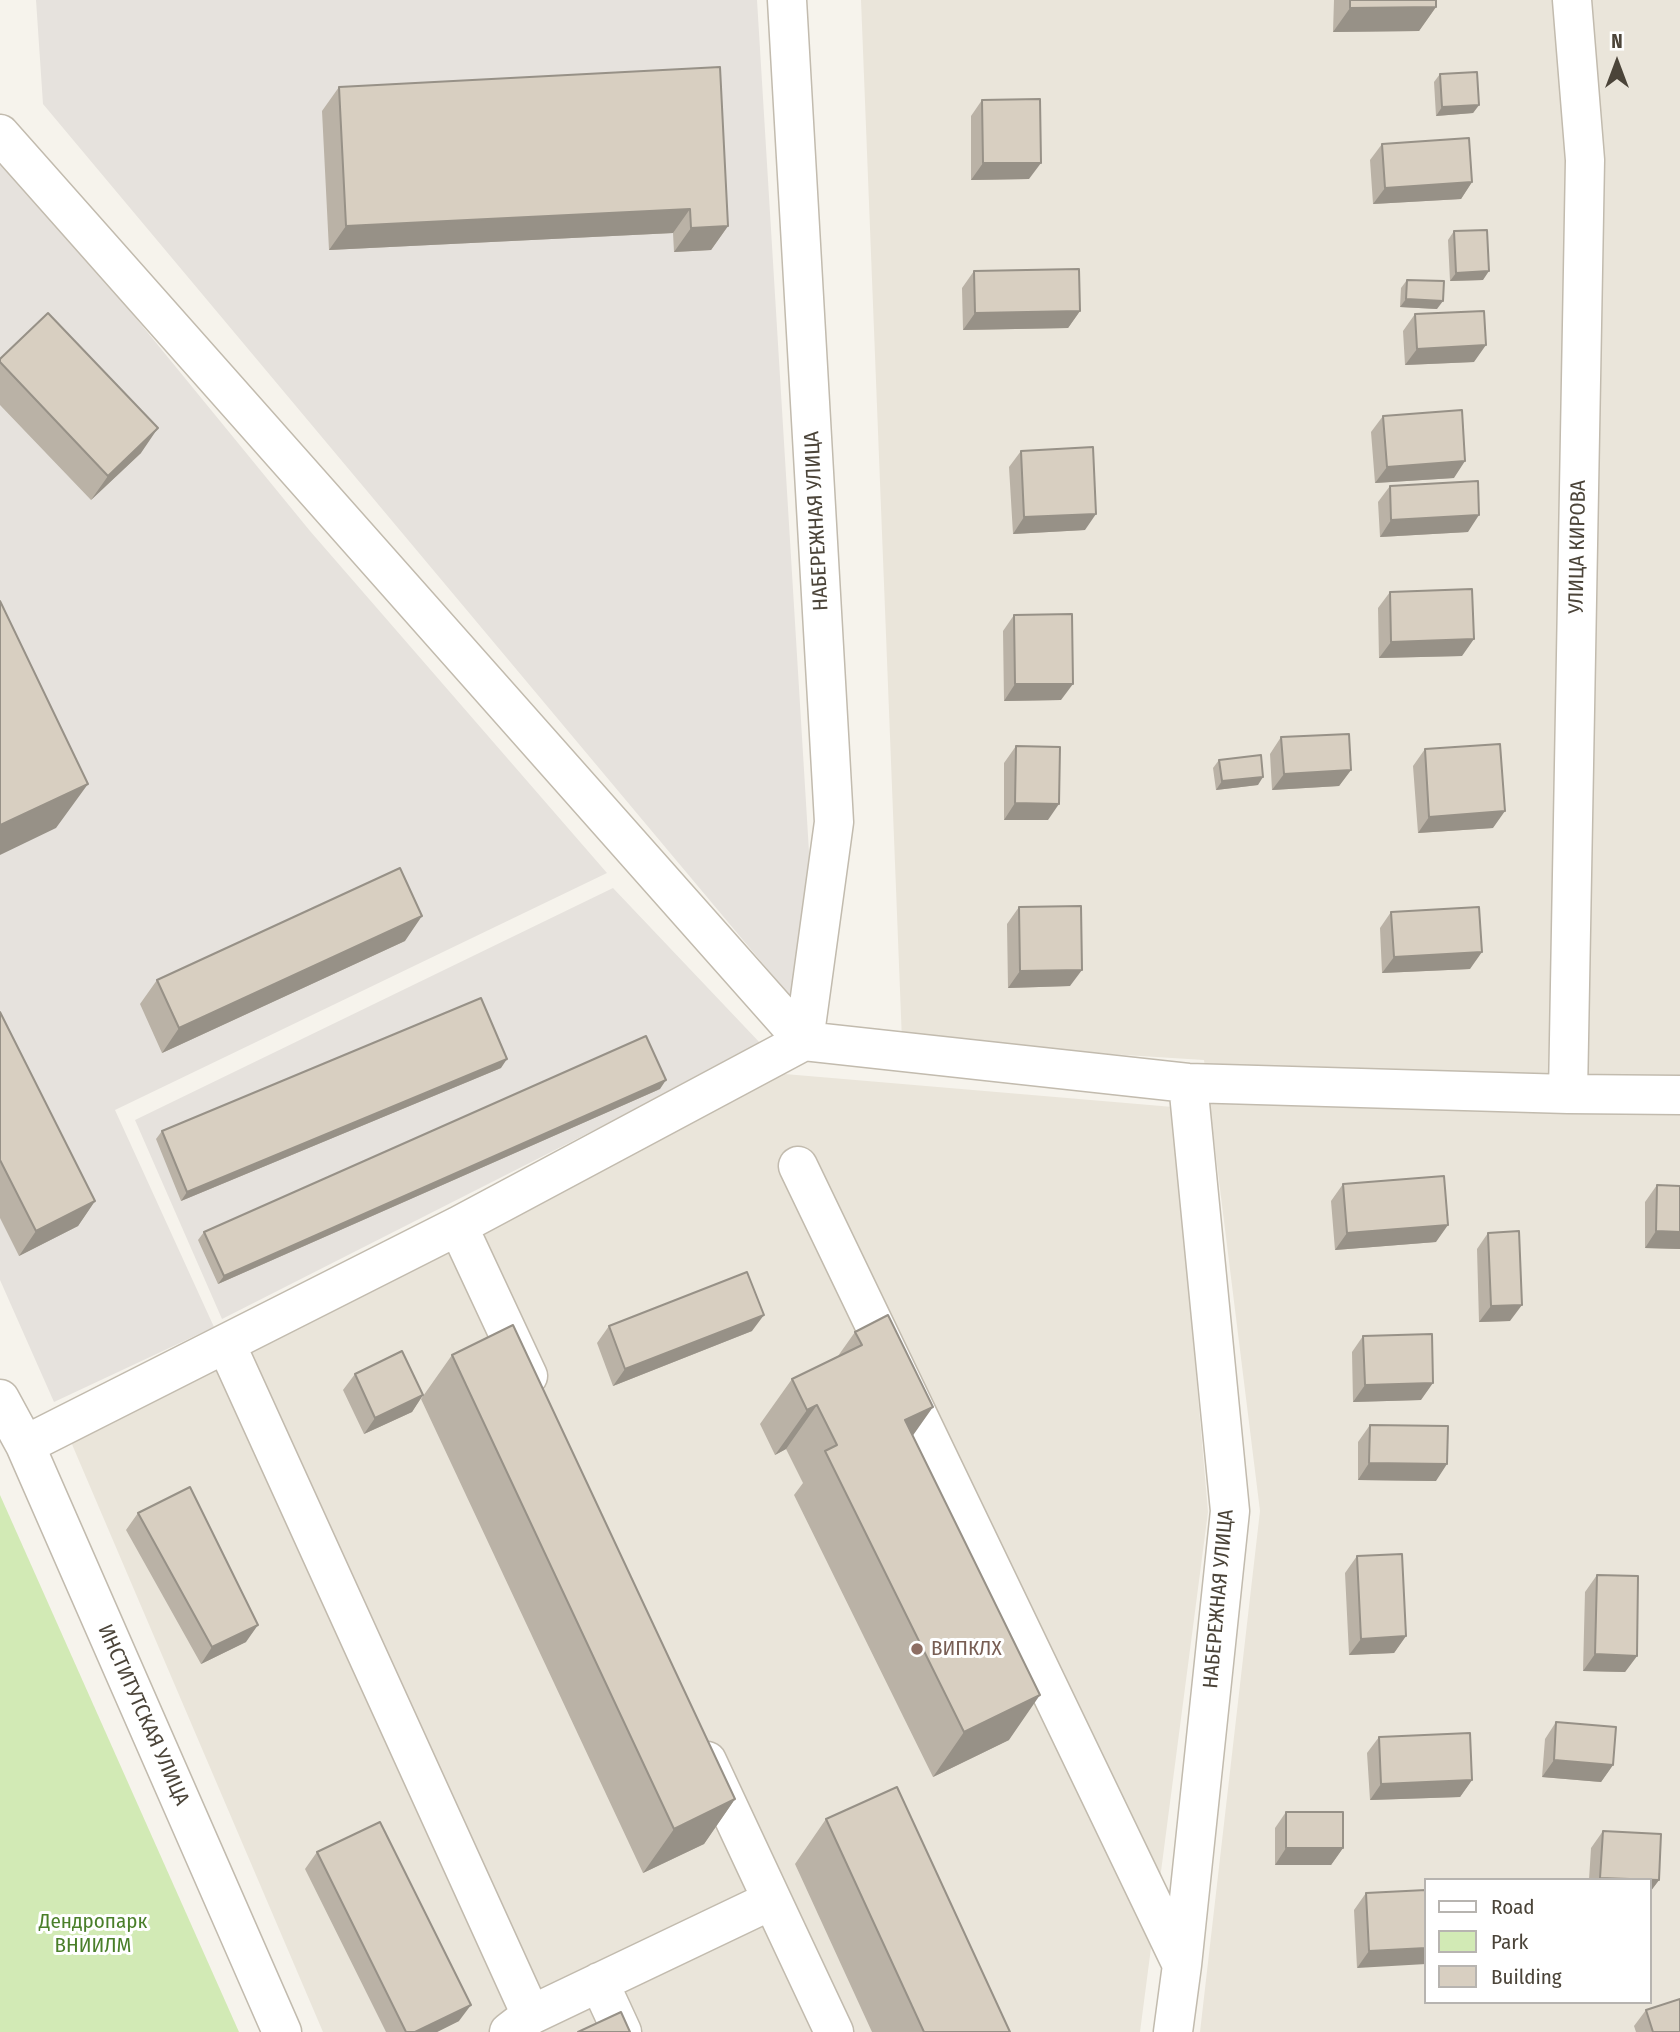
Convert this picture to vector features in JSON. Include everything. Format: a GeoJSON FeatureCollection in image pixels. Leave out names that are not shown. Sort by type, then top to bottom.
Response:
{"type":"FeatureCollection","features":[{"type":"Feature","properties":{"kind":"street","name":"НАБЕРЕЖНАЯ УЛИЦА"},"geometry":{"type":"LineString","coordinates":[[786,0],[834,822],[804,1041]]}},
{"type":"Feature","properties":{"kind":"street","name":"УЛИЦА КИРОВА"},"geometry":{"type":"LineString","coordinates":[[1568,1094],[1585,160],[1572,0]]}},
{"type":"Feature","properties":{"kind":"street"},"geometry":{"type":"LineString","coordinates":[[0,134],[804,1041]]}},
{"type":"Feature","properties":{"kind":"street"},"geometry":{"type":"LineString","coordinates":[[25,1446],[458,1226],[804,1041],[1188,1083],[1680,1095]]}},
{"type":"Feature","properties":{"kind":"street","name":"НАБЕРЕЖНАЯ УЛИЦА"},"geometry":{"type":"LineString","coordinates":[[1173,2032],[1230,1511],[1188,1083]]}},
{"type":"Feature","properties":{"kind":"street"},"geometry":{"type":"LineString","coordinates":[[798,1166],[1182,1965]]}},
{"type":"Feature","properties":{"kind":"street"},"geometry":{"type":"LineString","coordinates":[[458,1226],[545,1413]]}},
{"type":"Feature","properties":{"kind":"street"},"geometry":{"type":"LineString","coordinates":[[226,1344],[520,2023],[599,1982],[772,1900]]}},
{"type":"Feature","properties":{"kind":"street","name":"ИНСТИТУТСКАЯ УЛИЦА"},"geometry":{"type":"LineString","coordinates":[[0,1399],[25,1446],[282,2032]]}},
{"type":"Feature","properties":{"kind":"street"},"geometry":{"type":"LineString","coordinates":[[691,1725],[834,2032]]}},
{"type":"Feature","properties":{"kind":"street"},"geometry":{"type":"LineString","coordinates":[[599,1982],[621,2032]]}},
{"type":"Feature","properties":{"kind":"shaded area"},"geometry":{"type":"Polygon","coordinates":[[[36,0],[757,0],[820,1032],[43,104],[36,0]]]}},
{"type":"Feature","properties":{"kind":"shaded area"},"geometry":{"type":"Polygon","coordinates":[[[861,0],[1680,0],[1680,2032],[1200,2032],[1260,1511],[1204,1060],[902,1041],[861,0]]]}},
{"type":"Feature","properties":{"kind":"shaded area"},"geometry":{"type":"Polygon","coordinates":[[[0,152],[310,531],[607,873],[115,1110],[214,1327],[54,1402],[0,1280],[0,152]]]}},
{"type":"Feature","properties":{"kind":"shaded area"},"geometry":{"type":"Polygon","coordinates":[[[613,888],[762,1045],[222,1319],[135,1120],[613,888]]]}},
{"type":"Feature","properties":{"kind":"shaded area"},"geometry":{"type":"Polygon","coordinates":[[[773,1073],[1173,1107],[1208,1512],[1140,2032],[323,2032],[71,1442],[773,1073]]]}},
{"type":"Feature","properties":{"kind":"green space","name":"Дендропарк ВНИИЛМ"},"geometry":{"type":"Polygon","coordinates":[[[0,1495],[239,2032],[0,2032],[0,1495]]]}},
{"type":"Feature","properties":{"kind":"building"},"geometry":{"type":"Polygon","coordinates":[[[1350,0],[1436,0],[1436,7],[1350,8],[1350,0]]]}},
{"type":"Feature","properties":{"kind":"building"},"geometry":{"type":"Polygon","coordinates":[[[720,67],[728,226],[691,228],[690,209],[346,226],[339,87],[720,67]]]}},
{"type":"Feature","properties":{"kind":"building"},"geometry":{"type":"Polygon","coordinates":[[[1477,72],[1479,105],[1442,107],[1440,74],[1477,72]]]}},
{"type":"Feature","properties":{"kind":"building"},"geometry":{"type":"Polygon","coordinates":[[[1040,99],[1041,163],[983,163],[982,100],[1040,99]]]}},
{"type":"Feature","properties":{"kind":"building"},"geometry":{"type":"Polygon","coordinates":[[[1469,138],[1472,182],[1385,188],[1382,144],[1469,138]]]}},
{"type":"Feature","properties":{"kind":"building"},"geometry":{"type":"Polygon","coordinates":[[[1487,230],[1489,271],[1456,273],[1454,231],[1487,230]]]}},
{"type":"Feature","properties":{"kind":"building"},"geometry":{"type":"Polygon","coordinates":[[[1079,269],[1080,311],[975,313],[974,271],[1079,269]]]}},
{"type":"Feature","properties":{"kind":"building"},"geometry":{"type":"Polygon","coordinates":[[[1407,280],[1444,281],[1443,301],[1406,299],[1407,280]]]}},
{"type":"Feature","properties":{"kind":"building"},"geometry":{"type":"Polygon","coordinates":[[[1484,311],[1486,345],[1417,349],[1415,314],[1484,311]]]}},
{"type":"Feature","properties":{"kind":"building"},"geometry":{"type":"Polygon","coordinates":[[[48,313],[158,428],[108,476],[0,362],[48,313]]]}},
{"type":"Feature","properties":{"kind":"building"},"geometry":{"type":"Polygon","coordinates":[[[1462,410],[1465,461],[1387,467],[1383,416],[1462,410]]]}},
{"type":"Feature","properties":{"kind":"building"},"geometry":{"type":"Polygon","coordinates":[[[1093,447],[1096,514],[1024,517],[1021,451],[1093,447]]]}},
{"type":"Feature","properties":{"kind":"building"},"geometry":{"type":"Polygon","coordinates":[[[1478,481],[1479,515],[1391,520],[1390,486],[1478,481]]]}},
{"type":"Feature","properties":{"kind":"building"},"geometry":{"type":"Polygon","coordinates":[[[1472,589],[1474,639],[1391,642],[1390,592],[1472,589]]]}},
{"type":"Feature","properties":{"kind":"building"},"geometry":{"type":"Polygon","coordinates":[[[0,601],[88,784],[0,825],[0,601]]]}},
{"type":"Feature","properties":{"kind":"building"},"geometry":{"type":"Polygon","coordinates":[[[1072,614],[1073,684],[1015,684],[1014,615],[1072,614]]]}},
{"type":"Feature","properties":{"kind":"building"},"geometry":{"type":"Polygon","coordinates":[[[1349,734],[1351,770],[1284,774],[1281,737],[1349,734]]]}},
{"type":"Feature","properties":{"kind":"building"},"geometry":{"type":"Polygon","coordinates":[[[1500,744],[1505,811],[1429,817],[1425,749],[1500,744]]]}},
{"type":"Feature","properties":{"kind":"building"},"geometry":{"type":"Polygon","coordinates":[[[1016,746],[1060,747],[1059,804],[1015,803],[1016,746]]]}},
{"type":"Feature","properties":{"kind":"building"},"geometry":{"type":"Polygon","coordinates":[[[1261,755],[1263,777],[1222,781],[1219,760],[1261,755]]]}},
{"type":"Feature","properties":{"kind":"building"},"geometry":{"type":"Polygon","coordinates":[[[400,868],[422,916],[179,1028],[157,980],[400,868]]]}},
{"type":"Feature","properties":{"kind":"building"},"geometry":{"type":"Polygon","coordinates":[[[1081,906],[1082,970],[1020,971],[1019,907],[1081,906]]]}},
{"type":"Feature","properties":{"kind":"building"},"geometry":{"type":"Polygon","coordinates":[[[1479,907],[1482,952],[1394,957],[1391,912],[1479,907]]]}},
{"type":"Feature","properties":{"kind":"building"},"geometry":{"type":"Polygon","coordinates":[[[481,998],[507,1059],[187,1192],[162,1131],[481,998]]]}},
{"type":"Feature","properties":{"kind":"building"},"geometry":{"type":"Polygon","coordinates":[[[0,1012],[95,1201],[36,1231],[0,1160],[0,1012]]]}},
{"type":"Feature","properties":{"kind":"building"},"geometry":{"type":"Polygon","coordinates":[[[646,1036],[666,1080],[224,1276],[204,1232],[646,1036]]]}},
{"type":"Feature","properties":{"kind":"building"},"geometry":{"type":"Polygon","coordinates":[[[1444,1176],[1448,1225],[1347,1233],[1343,1184],[1444,1176]]]}},
{"type":"Feature","properties":{"kind":"building"},"geometry":{"type":"Polygon","coordinates":[[[1657,1185],[1680,1186],[1680,1232],[1656,1231],[1657,1185]]]}},
{"type":"Feature","properties":{"kind":"building"},"geometry":{"type":"Polygon","coordinates":[[[1519,1231],[1522,1305],[1491,1306],[1488,1233],[1519,1231]]]}},
{"type":"Feature","properties":{"kind":"building"},"geometry":{"type":"Polygon","coordinates":[[[747,1272],[764,1315],[625,1369],[609,1326],[747,1272]]]}},
{"type":"Feature","properties":{"kind":"building"},"geometry":{"type":"Polygon","coordinates":[[[888,1315],[933,1407],[905,1420],[1040,1695],[964,1732],[825,1451],[837,1445],[817,1405],[807,1410],[792,1379],[862,1345],[855,1332],[888,1315]]]}},
{"type":"Feature","properties":{"kind":"building"},"geometry":{"type":"Polygon","coordinates":[[[513,1325],[735,1799],[674,1829],[452,1355],[513,1325]]]}},
{"type":"Feature","properties":{"kind":"building"},"geometry":{"type":"Polygon","coordinates":[[[1432,1334],[1433,1383],[1365,1385],[1363,1336],[1432,1334]]]}},
{"type":"Feature","properties":{"kind":"building"},"geometry":{"type":"Polygon","coordinates":[[[402,1351],[423,1395],[375,1418],[355,1374],[402,1351]]]}},
{"type":"Feature","properties":{"kind":"building"},"geometry":{"type":"Polygon","coordinates":[[[1370,1425],[1448,1426],[1447,1464],[1369,1463],[1370,1425]]]}},
{"type":"Feature","properties":{"kind":"building"},"geometry":{"type":"Polygon","coordinates":[[[190,1487],[258,1625],[212,1647],[138,1513],[190,1487]]]}},
{"type":"Feature","properties":{"kind":"building"},"geometry":{"type":"Polygon","coordinates":[[[1402,1554],[1406,1636],[1361,1639],[1357,1556],[1402,1554]]]}},
{"type":"Feature","properties":{"kind":"building"},"geometry":{"type":"Polygon","coordinates":[[[1597,1575],[1638,1576],[1637,1656],[1595,1654],[1597,1575]]]}},
{"type":"Feature","properties":{"kind":"building"},"geometry":{"type":"Polygon","coordinates":[[[1556,1722],[1616,1727],[1613,1765],[1554,1760],[1556,1722]]]}},
{"type":"Feature","properties":{"kind":"building"},"geometry":{"type":"Polygon","coordinates":[[[1470,1733],[1472,1780],[1381,1784],[1379,1737],[1470,1733]]]}},
{"type":"Feature","properties":{"kind":"building"},"geometry":{"type":"Polygon","coordinates":[[[897,1787],[1010,2032],[924,2032],[826,1819],[897,1787]]]}},
{"type":"Feature","properties":{"kind":"building"},"geometry":{"type":"Polygon","coordinates":[[[1286,1812],[1343,1812],[1343,1848],[1286,1848],[1286,1812]]]}},
{"type":"Feature","properties":{"kind":"building"},"geometry":{"type":"Polygon","coordinates":[[[380,1822],[471,2005],[415,2032],[406,2032],[317,1852],[380,1822]]]}},
{"type":"Feature","properties":{"kind":"building"},"geometry":{"type":"Polygon","coordinates":[[[1603,1831],[1661,1834],[1659,1880],[1600,1878],[1603,1831]]]}},
{"type":"Feature","properties":{"kind":"building"},"geometry":{"type":"Polygon","coordinates":[[[1424,1890],[1424,1948],[1369,1951],[1366,1893],[1424,1890]]]}},
{"type":"Feature","properties":{"kind":"building"},"geometry":{"type":"Polygon","coordinates":[[[1680,1999],[1680,2032],[1653,2032],[1646,2010],[1680,1999]]]}},
{"type":"Feature","properties":{"kind":"building"},"geometry":{"type":"Polygon","coordinates":[[[621,2012],[630,2032],[578,2032],[621,2012]]]}},
{"type":"Feature","properties":{"kind":"place","name":"ВИПКЛХ"},"geometry":{"type":"Point","coordinates":[917,1649]}}]}
